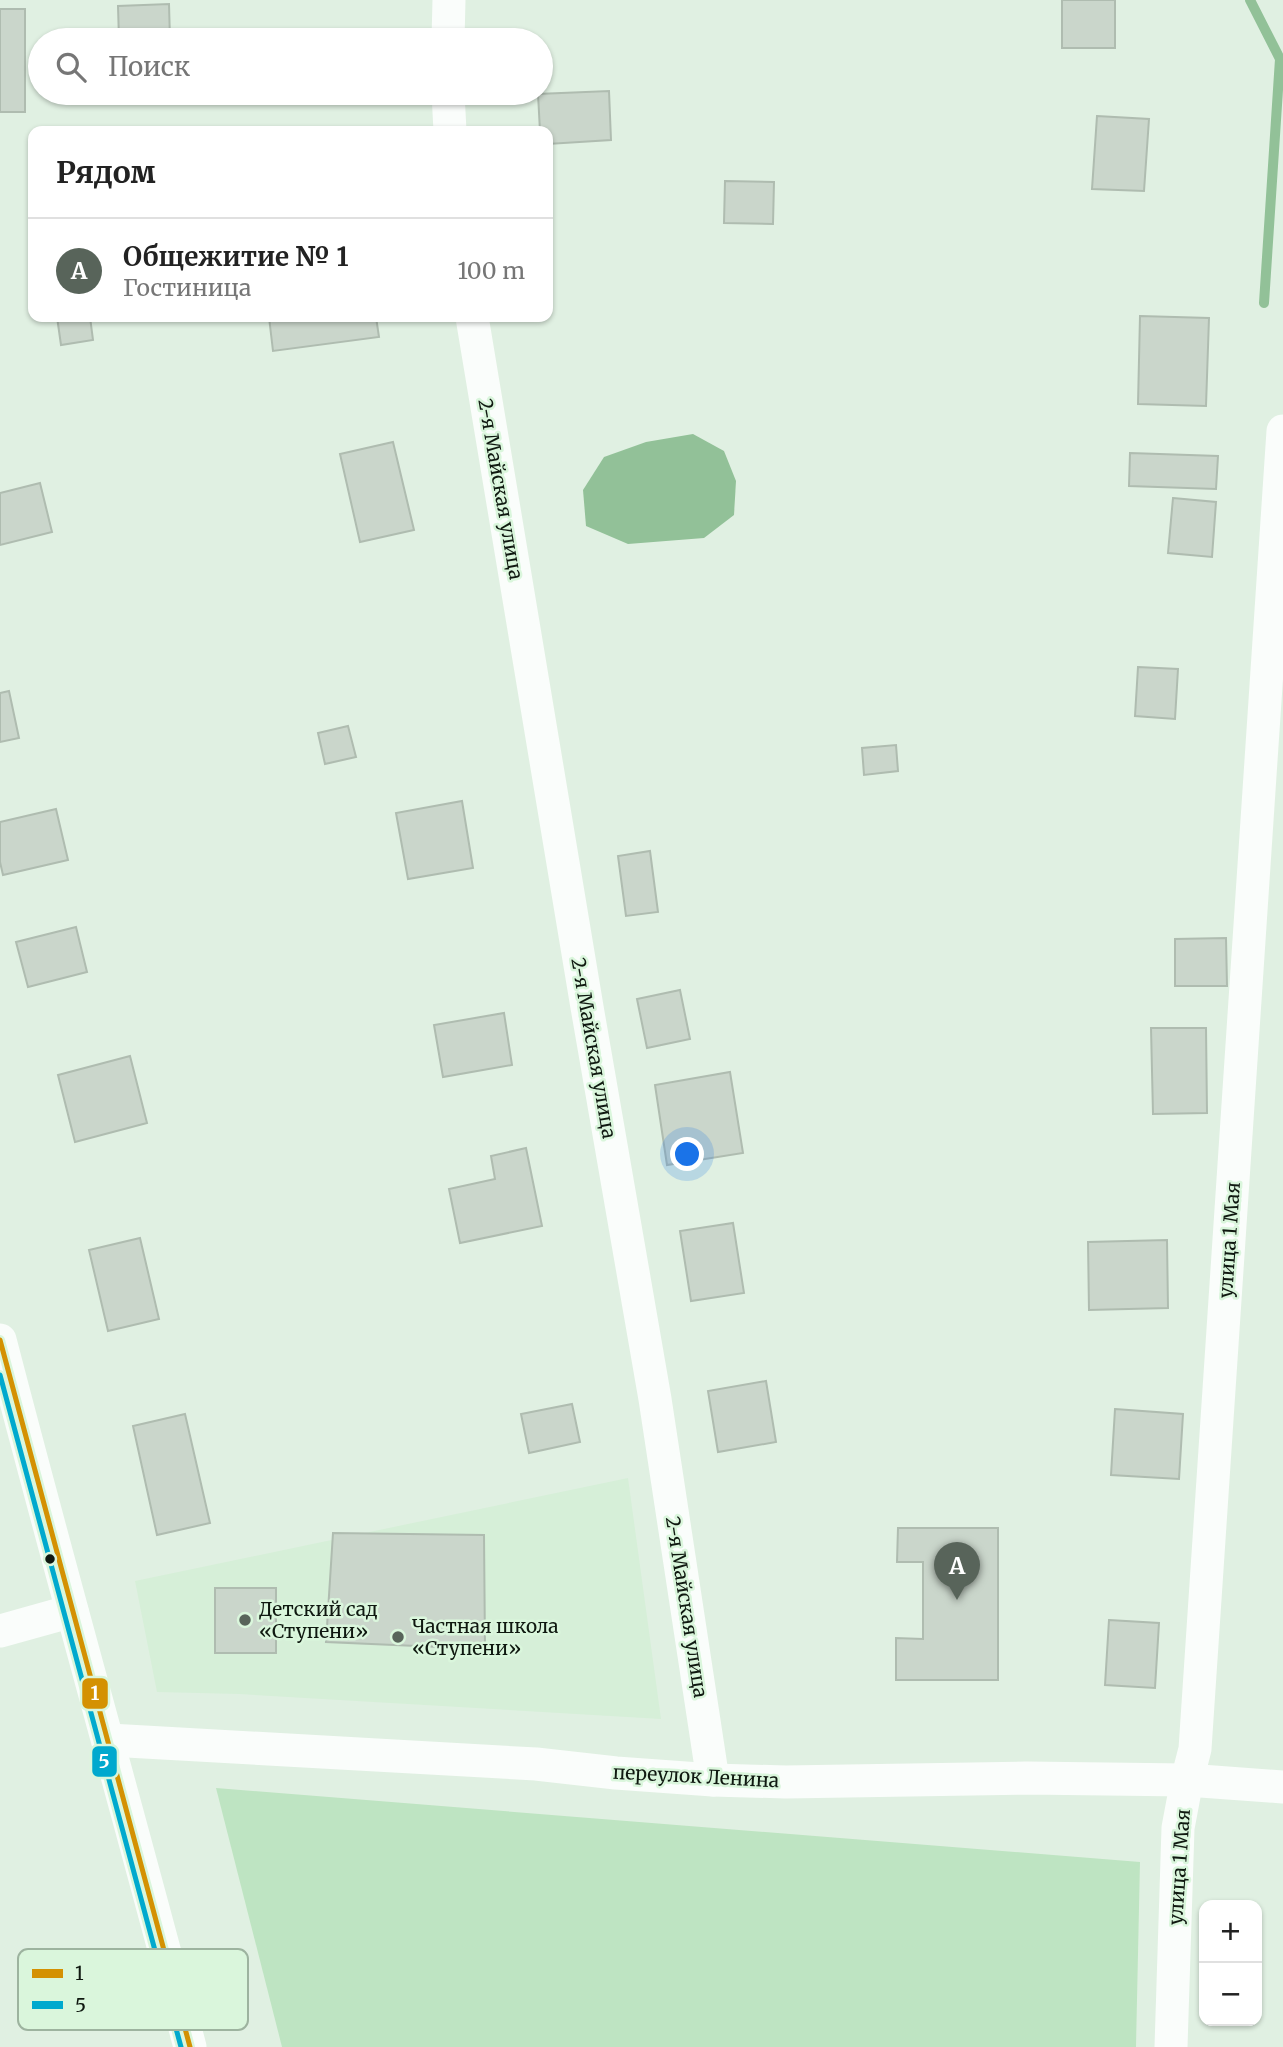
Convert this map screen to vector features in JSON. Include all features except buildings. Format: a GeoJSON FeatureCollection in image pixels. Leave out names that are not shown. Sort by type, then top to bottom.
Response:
{"type":"FeatureCollection","features":[{"type":"Feature","properties":{"kind":"street"},"geometry":{"type":"LineString","coordinates":[[448,28],[449,0]]}},
{"type":"Feature","properties":{"kind":"street"},"geometry":{"type":"LineString","coordinates":[[449,105],[450,126]]}},
{"type":"Feature","properties":{"kind":"street","name":"2-я Майская улица"},"geometry":{"type":"LineString","coordinates":[[473,322],[655,1399],[713,1780]]}},
{"type":"Feature","properties":{"kind":"street","name":"улица 1 Мая"},"geometry":{"type":"LineString","coordinates":[[1171,2047],[1178,1828],[1195,1749],[1283,431]]}},
{"type":"Feature","properties":{"kind":"street"},"geometry":{"type":"LineString","coordinates":[[0,1340],[164,1949]]}},
{"type":"Feature","properties":{"kind":"street"},"geometry":{"type":"LineString","coordinates":[[0,1631],[72,1611]]}},
{"type":"Feature","properties":{"kind":"street","name":"переулок Ленина"},"geometry":{"type":"LineString","coordinates":[[109,1741],[536,1764],[713,1780],[1187,1780],[1283,1787]]}},
{"type":"Feature","properties":{"kind":"street"},"geometry":{"type":"LineString","coordinates":[[186,2030],[190,2047]]}},
{"type":"Feature","properties":{"kind":"shaded area"},"geometry":{"type":"Polygon","coordinates":[[[693,434],[724,451],[736,481],[734,515],[704,538],[628,544],[586,526],[583,490],[604,457],[646,442],[693,434]]]}},
{"type":"Feature","properties":{"kind":"shaded area","name":"Частная школа «Ступени»"},"geometry":{"type":"Polygon","coordinates":[[[628,1478],[661,1719],[239,1694],[157,1692],[135,1581],[628,1478]]]}},
{"type":"Feature","properties":{"kind":"shaded area"},"geometry":{"type":"Polygon","coordinates":[[[216,1788],[1140,1862],[1136,2047],[282,2047],[216,1788]]]}},
{"type":"Feature","properties":{"kind":"waterway"},"geometry":{"type":"LineString","coordinates":[[1250,0],[1280,59],[1264,303]]}},
{"type":"Feature","properties":{"kind":"transit line","name":"1"},"geometry":{"type":"LineString","coordinates":[[0,1340],[164,1949]]}},
{"type":"Feature","properties":{"kind":"transit line","name":"5"},"geometry":{"type":"LineString","coordinates":[[0,1375],[155,1949]]}},
{"type":"Feature","properties":{"kind":"transit line","name":"5"},"geometry":{"type":"LineString","coordinates":[[176,2030],[181,2047]]}},
{"type":"Feature","properties":{"kind":"transit line","name":"1"},"geometry":{"type":"LineString","coordinates":[[185,2030],[190,2047]]}},
{"type":"Feature","properties":{"kind":"place","name":"Общежитие № 1"},"geometry":{"type":"Point","coordinates":[957,1600]}},
{"type":"Feature","properties":{"kind":"place","name":"Детский сад «Ступени»"},"geometry":{"type":"Point","coordinates":[245,1620]}},
{"type":"Feature","properties":{"kind":"place","name":"Частная школа «Ступени»"},"geometry":{"type":"Point","coordinates":[398,1637]}}]}
